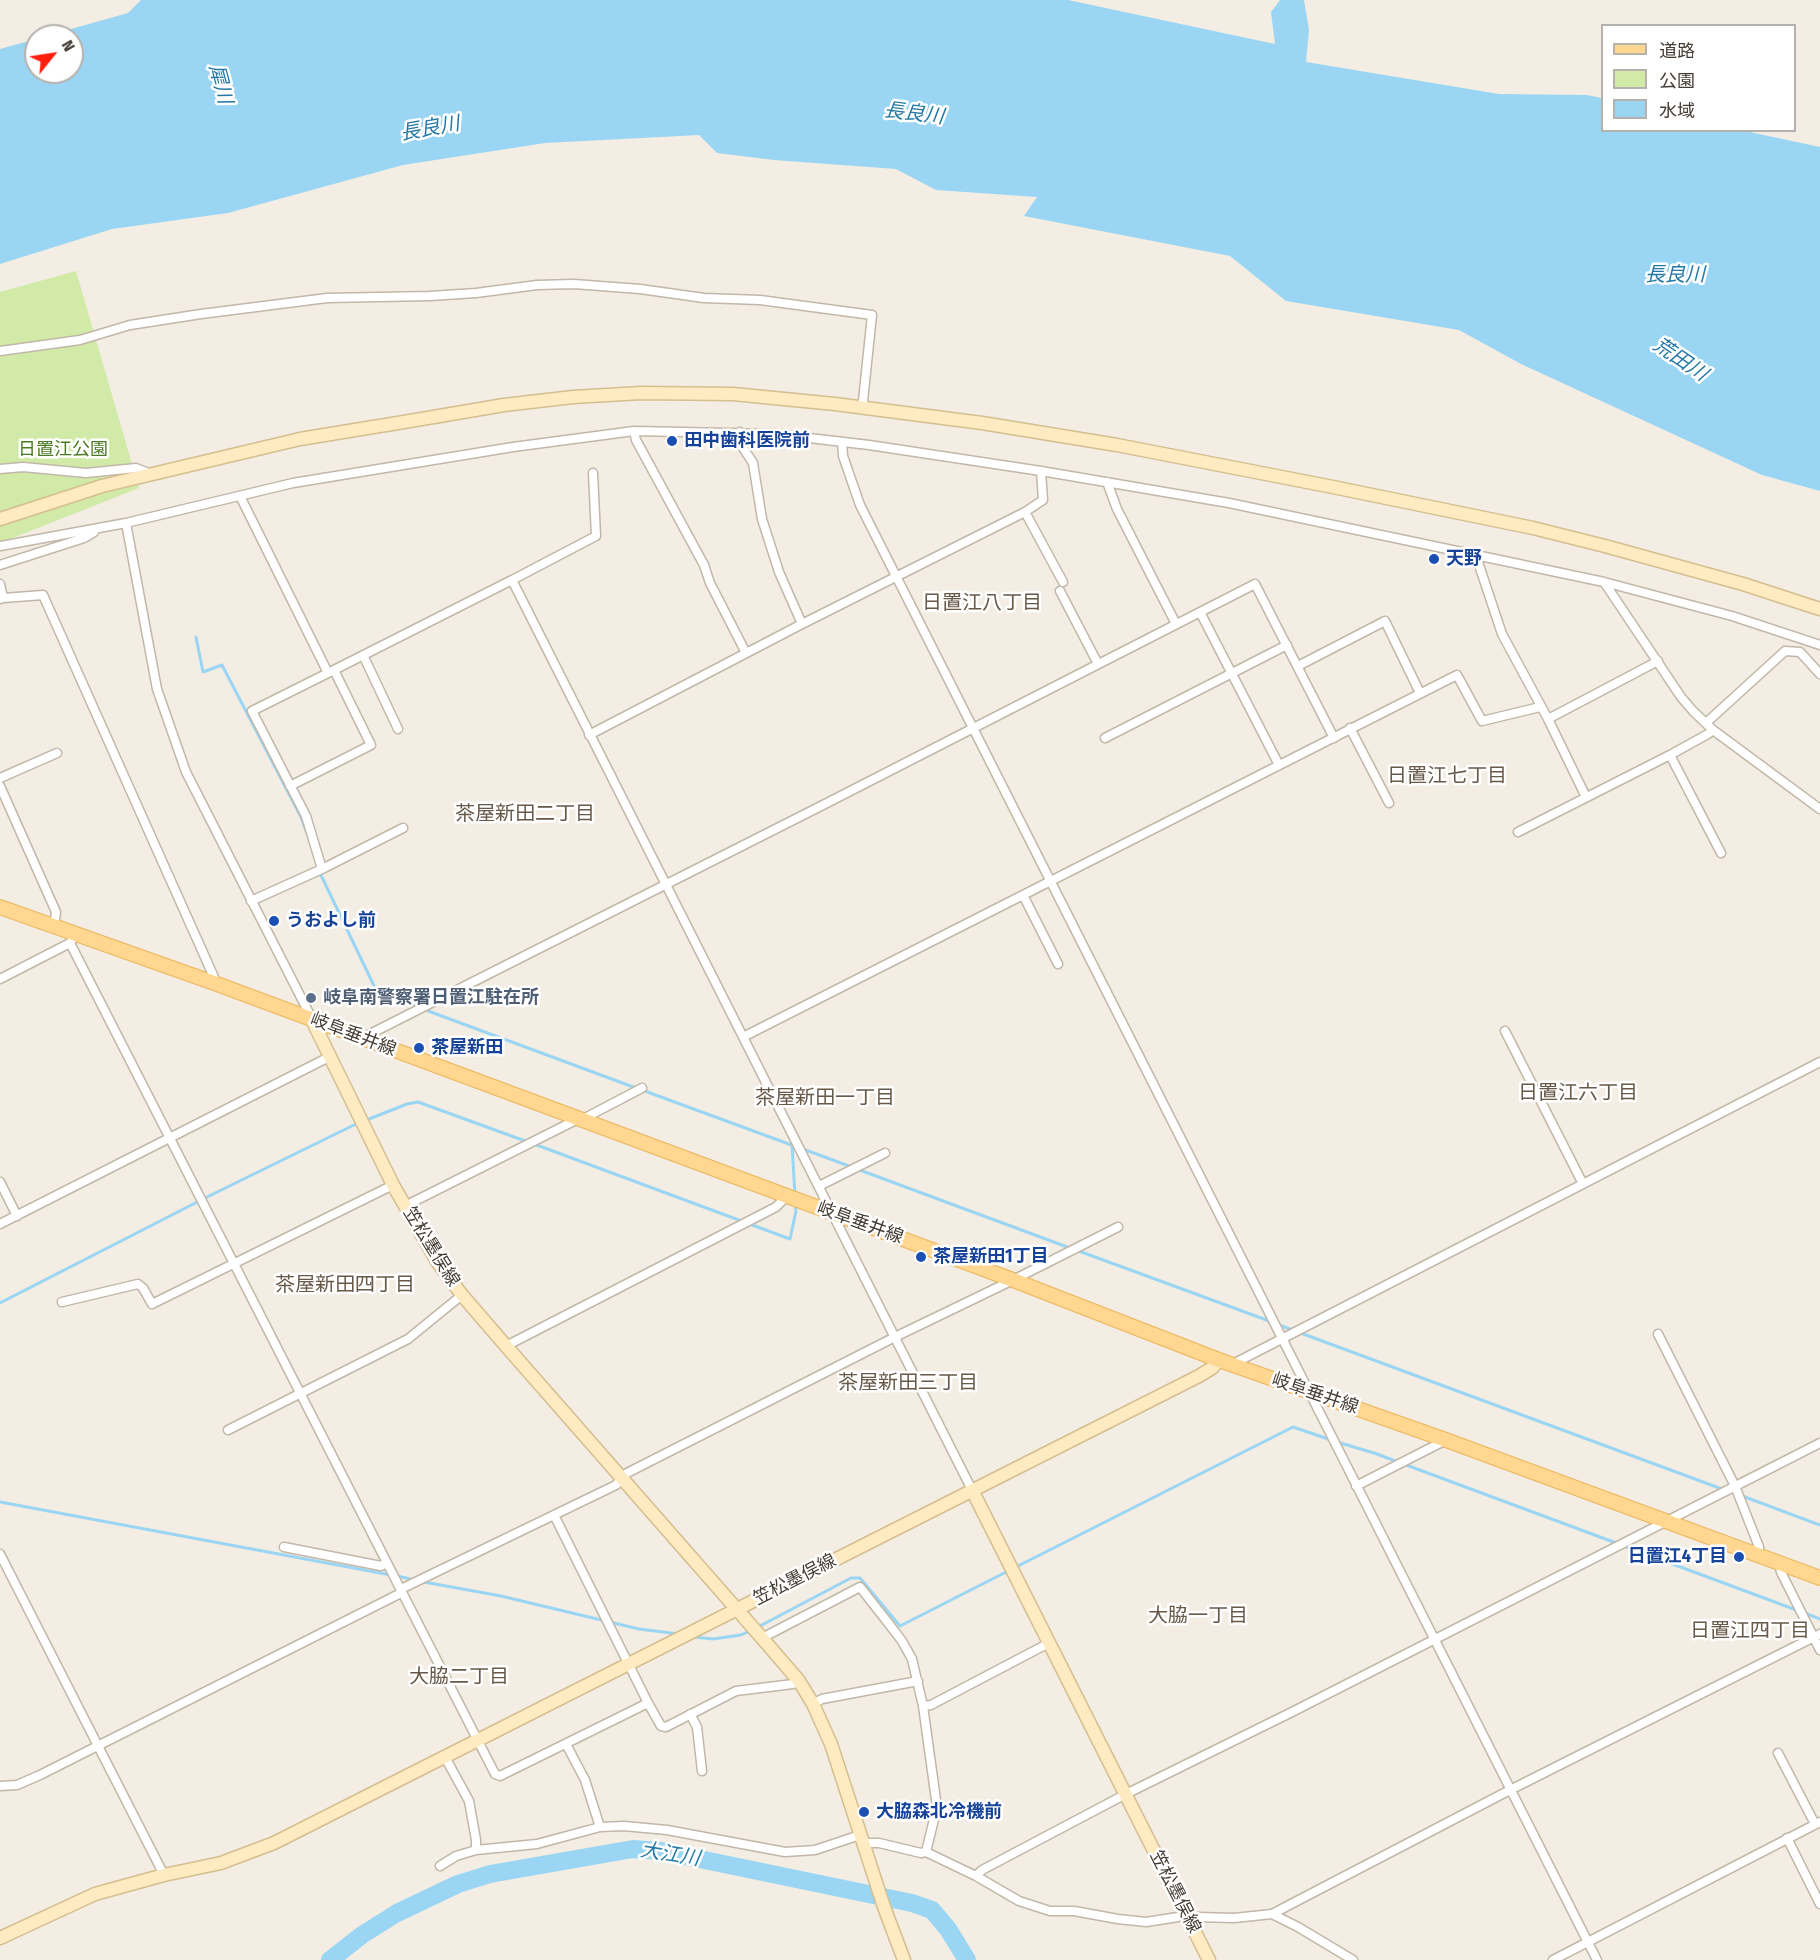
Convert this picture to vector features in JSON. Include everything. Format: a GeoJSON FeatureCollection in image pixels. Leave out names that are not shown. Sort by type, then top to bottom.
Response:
{"type":"FeatureCollection","features":[{"type":"Feature","properties":{"kind":"main road","name":"岐阜垂井線"},"geometry":{"type":"LineString","coordinates":[[0,907],[54,927],[73,939],[217,984],[1013,1280],[1225,1363],[1446,1440],[1820,1578]]}},
{"type":"Feature","properties":{"kind":"street"},"geometry":{"type":"LineString","coordinates":[[0,351],[80,340],[130,325],[327,298],[430,296],[537,285],[574,284],[704,298],[760,300],[872,315],[863,401]]}},
{"type":"Feature","properties":{"kind":"street"},"geometry":{"type":"LineString","coordinates":[[0,519],[102,486],[300,439],[504,405],[573,397],[641,393],[733,394],[835,404],[982,423],[1117,445],[1322,484],[1533,528],[1605,546],[1743,584],[1820,609]]}},
{"type":"Feature","properties":{"kind":"street"},"geometry":{"type":"LineString","coordinates":[[634,431],[636,440],[704,565],[710,583],[746,653]]}},
{"type":"Feature","properties":{"kind":"street"},"geometry":{"type":"LineString","coordinates":[[0,546],[126,523],[348,472],[634,431],[740,432],[842,442],[1041,471],[1229,503],[1604,582],[1731,616],[1820,645]]}},
{"type":"Feature","properties":{"kind":"street"},"geometry":{"type":"LineString","coordinates":[[740,432],[740,443],[753,463],[762,519],[779,572],[802,624]]}},
{"type":"Feature","properties":{"kind":"street"},"geometry":{"type":"LineString","coordinates":[[842,442],[843,456],[860,505],[1597,1960]]}},
{"type":"Feature","properties":{"kind":"street"},"geometry":{"type":"LineString","coordinates":[[0,469],[23,466],[86,473],[136,468],[152,474]]}},
{"type":"Feature","properties":{"kind":"street"},"geometry":{"type":"LineString","coordinates":[[589,735],[802,624],[1025,512],[1043,500],[1041,471]]}},
{"type":"Feature","properties":{"kind":"street"},"geometry":{"type":"LineString","coordinates":[[322,869],[311,827],[252,711],[596,536],[593,472]]}},
{"type":"Feature","properties":{"kind":"street"},"geometry":{"type":"LineString","coordinates":[[1107,482],[1117,509],[1176,624]]}},
{"type":"Feature","properties":{"kind":"street"},"geometry":{"type":"LineString","coordinates":[[240,496],[371,745],[290,786]]}},
{"type":"Feature","properties":{"kind":"street"},"geometry":{"type":"LineString","coordinates":[[1025,512],[1098,664]]}},
{"type":"Feature","properties":{"kind":"street"},"geometry":{"type":"LineString","coordinates":[[126,523],[149,654],[160,697],[186,772],[312,1020]]}},
{"type":"Feature","properties":{"kind":"street"},"geometry":{"type":"LineString","coordinates":[[0,565],[84,538],[99,528]]}},
{"type":"Feature","properties":{"kind":"street"},"geometry":{"type":"LineString","coordinates":[[1476,556],[1502,634],[1548,719],[1586,797]]}},
{"type":"Feature","properties":{"kind":"street"},"geometry":{"type":"LineString","coordinates":[[512,580],[972,1490],[1212,1368],[1282,1337],[1820,1062]]}},
{"type":"Feature","properties":{"kind":"street"},"geometry":{"type":"LineString","coordinates":[[1604,582],[1681,697],[1710,727],[1820,809]]}},
{"type":"Feature","properties":{"kind":"street"},"geometry":{"type":"LineString","coordinates":[[0,584],[2,598],[43,595],[217,984]]}},
{"type":"Feature","properties":{"kind":"street"},"geometry":{"type":"LineString","coordinates":[[361,1038],[1255,584],[1334,738]]}},
{"type":"Feature","properties":{"kind":"street"},"geometry":{"type":"LineString","coordinates":[[1200,612],[1279,765]]}},
{"type":"Feature","properties":{"kind":"street"},"geometry":{"type":"LineString","coordinates":[[1298,666],[1385,621],[1420,693]]}},
{"type":"Feature","properties":{"kind":"street"},"geometry":{"type":"LineString","coordinates":[[1105,738],[1287,645]]}},
{"type":"Feature","properties":{"kind":"street"},"geometry":{"type":"LineString","coordinates":[[1518,832],[1708,735],[1710,727],[1785,651],[1800,652],[1820,674]]}},
{"type":"Feature","properties":{"kind":"street"},"geometry":{"type":"LineString","coordinates":[[363,655],[398,729]]}},
{"type":"Feature","properties":{"kind":"street"},"geometry":{"type":"LineString","coordinates":[[1548,719],[1658,662]]}},
{"type":"Feature","properties":{"kind":"street"},"geometry":{"type":"LineString","coordinates":[[743,1036],[1457,675],[1482,721],[1540,707]]}},
{"type":"Feature","properties":{"kind":"street"},"geometry":{"type":"LineString","coordinates":[[1350,728],[1389,803]]}},
{"type":"Feature","properties":{"kind":"street"},"geometry":{"type":"LineString","coordinates":[[0,778],[57,753]]}},
{"type":"Feature","properties":{"kind":"street"},"geometry":{"type":"LineString","coordinates":[[1670,755],[1721,854]]}},
{"type":"Feature","properties":{"kind":"street"},"geometry":{"type":"LineString","coordinates":[[0,786],[56,912],[54,927]]}},
{"type":"Feature","properties":{"kind":"street"},"geometry":{"type":"LineString","coordinates":[[251,901],[322,869],[403,828]]}},
{"type":"Feature","properties":{"kind":"street"},"geometry":{"type":"LineString","coordinates":[[1023,895],[1058,963]]}},
{"type":"Feature","properties":{"kind":"street"},"geometry":{"type":"LineString","coordinates":[[0,979],[73,939],[234,1263],[495,1774],[500,1776],[648,1703]]}},
{"type":"Feature","properties":{"kind":"street","name":"笠松墨俣線"},"geometry":{"type":"LineString","coordinates":[[312,1020],[393,1185],[438,1263],[506,1346],[737,1609],[972,1490],[1209,1960]]}},
{"type":"Feature","properties":{"kind":"street"},"geometry":{"type":"LineString","coordinates":[[1506,1030],[1583,1184]]}},
{"type":"Feature","properties":{"kind":"street"},"geometry":{"type":"LineString","coordinates":[[0,1224],[329,1057]]}},
{"type":"Feature","properties":{"kind":"street"},"geometry":{"type":"LineString","coordinates":[[405,1206],[642,1088]]}},
{"type":"Feature","properties":{"kind":"street"},"geometry":{"type":"LineString","coordinates":[[819,1186],[885,1153]]}},
{"type":"Feature","properties":{"kind":"street"},"geometry":{"type":"LineString","coordinates":[[0,1182],[17,1216]]}},
{"type":"Feature","properties":{"kind":"street"},"geometry":{"type":"LineString","coordinates":[[62,1302],[138,1284],[143,1288],[152,1304],[393,1185]]}},
{"type":"Feature","properties":{"kind":"street"},"geometry":{"type":"LineString","coordinates":[[506,1346],[776,1207],[787,1196]]}},
{"type":"Feature","properties":{"kind":"street"},"geometry":{"type":"LineString","coordinates":[[0,1786],[17,1785],[98,1746],[401,1591],[616,1485],[627,1473],[1118,1227]]}},
{"type":"Feature","properties":{"kind":"street"},"geometry":{"type":"LineString","coordinates":[[228,1430],[408,1339],[462,1295]]}},
{"type":"Feature","properties":{"kind":"street"},"geometry":{"type":"LineString","coordinates":[[1658,1334],[1735,1486],[1759,1546],[1759,1556]]}},
{"type":"Feature","properties":{"kind":"street"},"geometry":{"type":"LineString","coordinates":[[1356,1486],[1446,1440]]}},
{"type":"Feature","properties":{"kind":"street"},"geometry":{"type":"LineString","coordinates":[[976,1875],[1126,1794],[1668,1522],[1820,1443]]}},
{"type":"Feature","properties":{"kind":"street"},"geometry":{"type":"LineString","coordinates":[[554,1515],[661,1726],[666,1727],[736,1691],[793,1684],[799,1681]]}},
{"type":"Feature","properties":{"kind":"street"},"geometry":{"type":"LineString","coordinates":[[284,1547],[381,1566],[387,1563]]}},
{"type":"Feature","properties":{"kind":"street"},"geometry":{"type":"LineString","coordinates":[[0,1554],[164,1875]]}},
{"type":"Feature","properties":{"kind":"street"},"geometry":{"type":"LineString","coordinates":[[1779,1563],[1781,1572],[1817,1635],[1820,1650]]}},
{"type":"Feature","properties":{"kind":"street"},"geometry":{"type":"LineString","coordinates":[[762,1638],[860,1587],[902,1641],[912,1659],[918,1681],[937,1808],[926,1852]]}},
{"type":"Feature","properties":{"kind":"street"},"geometry":{"type":"LineString","coordinates":[[0,1938],[95,1894],[164,1875],[221,1863],[274,1844],[737,1609],[799,1681],[813,1704],[831,1744],[861,1839],[904,1960]]}},
{"type":"Feature","properties":{"kind":"street"},"geometry":{"type":"LineString","coordinates":[[440,1866],[456,1856],[476,1850],[537,1844],[600,1827],[624,1826],[667,1830],[785,1852],[815,1850],[861,1839],[921,1853],[926,1852],[976,1875],[1019,1901],[1050,1911],[1074,1911],[1146,1922],[1178,1917],[1234,1918],[1272,1914],[1510,1790],[1817,1635]]}},
{"type":"Feature","properties":{"kind":"street"},"geometry":{"type":"LineString","coordinates":[[923,1706],[931,1705],[1049,1642]]}},
{"type":"Feature","properties":{"kind":"street"},"geometry":{"type":"LineString","coordinates":[[813,1704],[822,1699],[918,1681]]}},
{"type":"Feature","properties":{"kind":"street"},"geometry":{"type":"LineString","coordinates":[[690,1714],[697,1727],[702,1772]]}},
{"type":"Feature","properties":{"kind":"street"},"geometry":{"type":"LineString","coordinates":[[566,1744],[585,1780],[600,1827]]}},
{"type":"Feature","properties":{"kind":"street"},"geometry":{"type":"LineString","coordinates":[[1552,1960],[1817,1823],[1778,1753]]}},
{"type":"Feature","properties":{"kind":"street"},"geometry":{"type":"LineString","coordinates":[[445,1757],[469,1801],[476,1850]]}},
{"type":"Feature","properties":{"kind":"street"},"geometry":{"type":"LineString","coordinates":[[1787,1838],[1820,1904]]}},
{"type":"Feature","properties":{"kind":"street"},"geometry":{"type":"LineString","coordinates":[[1272,1914],[1353,1960]]}},
{"type":"Feature","properties":{"kind":"green space","name":"日置江公園"},"geometry":{"type":"Polygon","coordinates":[[[76,271],[139,488],[0,543],[0,292],[76,271]]]}},
{"type":"Feature","properties":{"kind":"water","name":"長良川"},"geometry":{"type":"Polygon","coordinates":[[[141,0],[1068,0],[1275,44],[1271,12],[1280,0],[1304,0],[1309,30],[1306,62],[1499,94],[1587,95],[1601,98],[1601,132],[1750,132],[1820,147],[1820,491],[1762,475],[1521,364],[1459,330],[1286,301],[1230,256],[1024,216],[1037,197],[936,190],[896,169],[774,160],[717,153],[699,135],[545,143],[403,165],[228,213],[112,229],[0,264],[0,49],[24,42],[24,84],[84,84],[84,25],[128,13],[141,0]]]}},
{"type":"Feature","properties":{"kind":"waterway"},"geometry":{"type":"LineString","coordinates":[[196,637],[203,672],[222,665],[301,817],[309,839]]}},
{"type":"Feature","properties":{"kind":"waterway"},"geometry":{"type":"LineString","coordinates":[[319,871],[377,992],[636,1088]]}},
{"type":"Feature","properties":{"kind":"waterway"},"geometry":{"type":"LineString","coordinates":[[642,1090],[797,1147]]}},
{"type":"Feature","properties":{"kind":"waterway"},"geometry":{"type":"LineString","coordinates":[[364,1121],[418,1102],[528,1142]]}},
{"type":"Feature","properties":{"kind":"waterway"},"geometry":{"type":"LineString","coordinates":[[0,1303],[358,1123]]}},
{"type":"Feature","properties":{"kind":"waterway"},"geometry":{"type":"LineString","coordinates":[[534,1144],[790,1239],[796,1211],[795,1204]]}},
{"type":"Feature","properties":{"kind":"waterway"},"geometry":{"type":"LineString","coordinates":[[792,1145],[795,1195]]}},
{"type":"Feature","properties":{"kind":"waterway"},"geometry":{"type":"LineString","coordinates":[[803,1149],[1070,1248]]}},
{"type":"Feature","properties":{"kind":"waterway"},"geometry":{"type":"LineString","coordinates":[[1076,1250],[1272,1322]]}},
{"type":"Feature","properties":{"kind":"waterway"},"geometry":{"type":"LineString","coordinates":[[1279,1325],[1722,1489]]}},
{"type":"Feature","properties":{"kind":"waterway"},"geometry":{"type":"LineString","coordinates":[[1016,1567],[1293,1427],[1331,1440]]}},
{"type":"Feature","properties":{"kind":"waterway"},"geometry":{"type":"LineString","coordinates":[[1337,1442],[1374,1453],[1799,1611]]}},
{"type":"Feature","properties":{"kind":"waterway"},"geometry":{"type":"LineString","coordinates":[[1729,1491],[1820,1525]]}},
{"type":"Feature","properties":{"kind":"waterway"},"geometry":{"type":"LineString","coordinates":[[0,1502],[391,1575]]}},
{"type":"Feature","properties":{"kind":"waterway"},"geometry":{"type":"LineString","coordinates":[[758,1627],[851,1578],[860,1578],[900,1626],[1010,1570]]}},
{"type":"Feature","properties":{"kind":"waterway"},"geometry":{"type":"LineString","coordinates":[[397,1576],[415,1580]]}},
{"type":"Feature","properties":{"kind":"waterway"},"geometry":{"type":"LineString","coordinates":[[424,1582],[501,1596],[639,1629],[679,1634]]}},
{"type":"Feature","properties":{"kind":"waterway"},"geometry":{"type":"LineString","coordinates":[[1805,1613],[1820,1619]]}},
{"type":"Feature","properties":{"kind":"waterway"},"geometry":{"type":"LineString","coordinates":[[694,1637],[713,1639],[741,1635],[752,1630]]}},
{"type":"Feature","properties":{"kind":"waterway","name":"大江川"},"geometry":{"type":"LineString","coordinates":[[330,1960],[362,1935],[397,1913],[458,1884],[490,1874],[633,1849],[661,1851],[912,1903],[932,1910],[948,1929],[967,1960]]}},
{"type":"Feature","properties":{"kind":"place","name":"田中歯科医院前"},"geometry":{"type":"Point","coordinates":[672,441]}},
{"type":"Feature","properties":{"kind":"place","name":"天野"},"geometry":{"type":"Point","coordinates":[1434,559]}},
{"type":"Feature","properties":{"kind":"place","name":"うおよし前"},"geometry":{"type":"Point","coordinates":[274,921]}},
{"type":"Feature","properties":{"kind":"place","name":"岐阜南警察署日置江駐在所"},"geometry":{"type":"Point","coordinates":[311,998]}},
{"type":"Feature","properties":{"kind":"place","name":"茶屋新田"},"geometry":{"type":"Point","coordinates":[419,1048]}},
{"type":"Feature","properties":{"kind":"place","name":"茶屋新田1丁目"},"geometry":{"type":"Point","coordinates":[921,1257]}},
{"type":"Feature","properties":{"kind":"place","name":"日置江4丁目"},"geometry":{"type":"Point","coordinates":[1739,1557]}},
{"type":"Feature","properties":{"kind":"place","name":"大脇森北冷機前"},"geometry":{"type":"Point","coordinates":[864,1812]}},
{"type":"Feature","properties":{"kind":"district","name":"日置江八丁目"},"geometry":{"type":"Point","coordinates":[982,603]}},
{"type":"Feature","properties":{"kind":"district","name":"日置江七丁目"},"geometry":{"type":"Point","coordinates":[1447,776]}},
{"type":"Feature","properties":{"kind":"district","name":"茶屋新田二丁目"},"geometry":{"type":"Point","coordinates":[525,814]}},
{"type":"Feature","properties":{"kind":"district","name":"日置江六丁目"},"geometry":{"type":"Point","coordinates":[1578,1093]}},
{"type":"Feature","properties":{"kind":"district","name":"茶屋新田一丁目"},"geometry":{"type":"Point","coordinates":[825,1098]}},
{"type":"Feature","properties":{"kind":"district","name":"茶屋新田四丁目"},"geometry":{"type":"Point","coordinates":[345,1285]}},
{"type":"Feature","properties":{"kind":"district","name":"茶屋新田三丁目"},"geometry":{"type":"Point","coordinates":[908,1383]}},
{"type":"Feature","properties":{"kind":"district","name":"大脇一丁目"},"geometry":{"type":"Point","coordinates":[1198,1616]}},
{"type":"Feature","properties":{"kind":"district","name":"日置江四丁目"},"geometry":{"type":"Point","coordinates":[1750,1631]}},
{"type":"Feature","properties":{"kind":"district","name":"大脇二丁目"},"geometry":{"type":"Point","coordinates":[459,1677]}},
{"type":"Feature","properties":{"kind":"water label","name":"犀川"},"geometry":{"type":"Point","coordinates":[220,84]}},
{"type":"Feature","properties":{"kind":"water label","name":"荒田川"},"geometry":{"type":"Point","coordinates":[1680,360]}}]}
